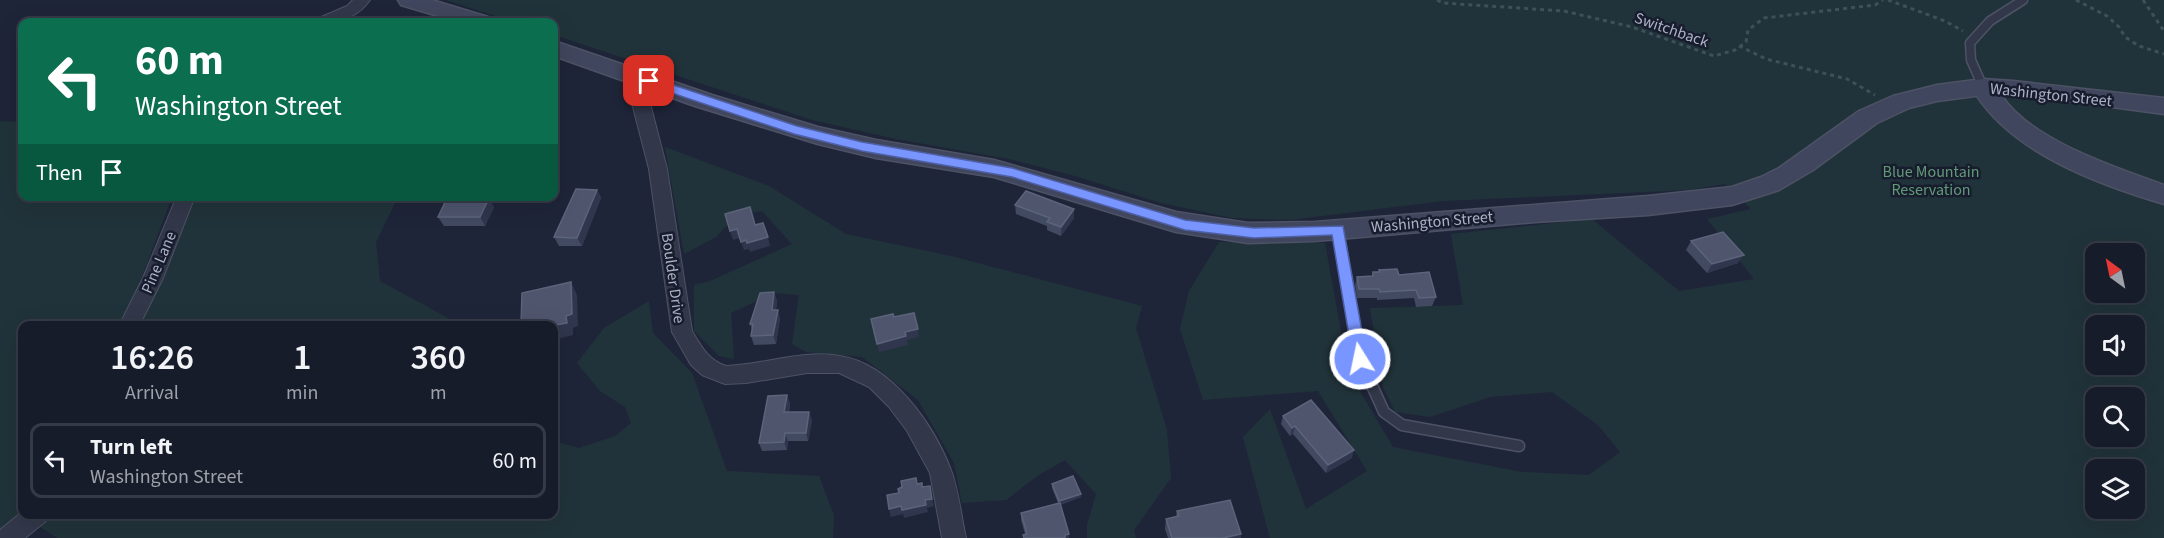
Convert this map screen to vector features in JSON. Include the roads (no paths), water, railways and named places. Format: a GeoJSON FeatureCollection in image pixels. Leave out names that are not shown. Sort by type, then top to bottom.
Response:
{"type":"FeatureCollection","features":[{"type":"Feature","properties":{"kind":"street"},"geometry":{"type":"LineString","coordinates":[[334,18],[353,9],[363,0]]}},
{"type":"Feature","properties":{"kind":"street"},"geometry":{"type":"LineString","coordinates":[[409,0],[467,18]]}},
{"type":"Feature","properties":{"kind":"street","name":"Washington Street"},"geometry":{"type":"LineString","coordinates":[[558,49],[794,129],[862,147],[1012,173],[1185,225],[1254,233],[1338,230],[1541,212],[1645,206],[1733,196],[1762,189],[1781,180],[1866,118],[1894,105],[1923,97],[1983,87],[2164,106]]}},
{"type":"Feature","properties":{"kind":"street","name":"Boulder Drive"},"geometry":{"type":"LineString","coordinates":[[649,81],[642,92],[641,103],[658,169],[682,332],[698,359],[709,369],[724,375],[746,374],[807,364],[839,364],[853,368],[876,381],[897,401],[915,424],[941,472],[954,538]]}},
{"type":"Feature","properties":{"kind":"street"},"geometry":{"type":"LineString","coordinates":[[1983,87],[1990,102],[2000,112],[2048,145],[2164,195]]}},
{"type":"Feature","properties":{"kind":"street","name":"Pine Lane"},"geometry":{"type":"LineString","coordinates":[[132,321],[153,278],[184,201]]}},
{"type":"Feature","properties":{"kind":"street"},"geometry":{"type":"LineString","coordinates":[[8,538],[32,519]]}},
{"type":"Feature","properties":{"kind":"lane"},"geometry":{"type":"LineString","coordinates":[[1983,87],[1975,73],[1969,49],[1974,38],[1997,16],[2023,0]]}},
{"type":"Feature","properties":{"kind":"lane"},"geometry":{"type":"LineString","coordinates":[[1338,230],[1360,359],[1384,412],[1392,420],[1402,425],[1519,446]]}},
{"type":"Feature","properties":{"kind":"park label","name":"Blue Mountain Reservation"},"geometry":{"type":"Point","coordinates":[1931,180]}}]}
